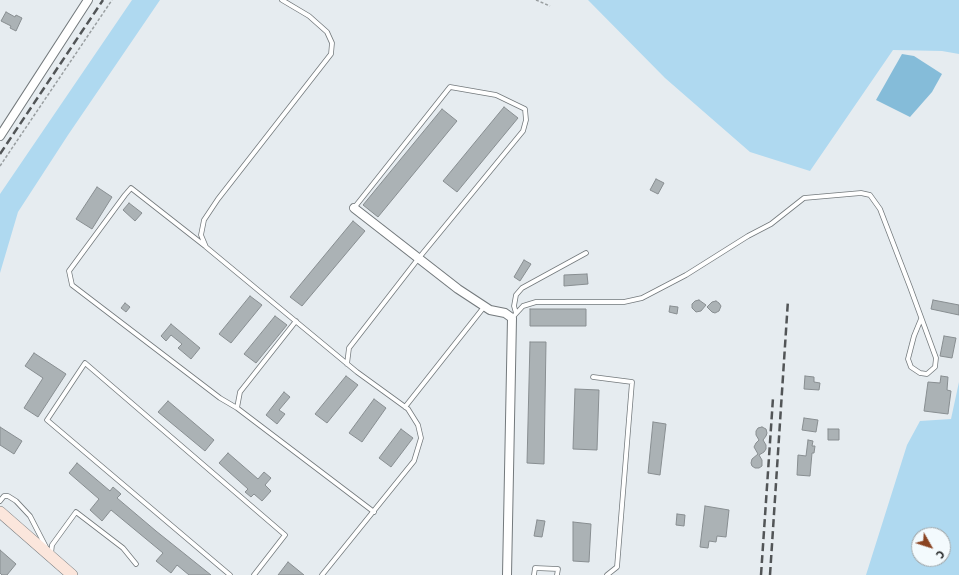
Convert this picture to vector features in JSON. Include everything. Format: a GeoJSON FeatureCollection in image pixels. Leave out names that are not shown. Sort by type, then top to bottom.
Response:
{"type":"FeatureCollection","features":[{"type":"Feature","properties":{"kind":"street"},"geometry":{"type":"LineString","coordinates":[[0,136],[88,0]]}},
{"type":"Feature","properties":{"kind":"street"},"geometry":{"type":"LineString","coordinates":[[354,208],[458,290],[490,310],[514,315],[507,575]]}},
{"type":"Feature","properties":{"kind":"street"},"geometry":{"type":"LineString","coordinates":[[0,512],[72,575]]}},
{"type":"Feature","properties":{"kind":"lane"},"geometry":{"type":"LineString","coordinates":[[206,247],[201,235],[204,220],[218,199],[331,54],[332,43],[328,32],[309,16],[282,0]]}},
{"type":"Feature","properties":{"kind":"lane"},"geometry":{"type":"LineString","coordinates":[[347,364],[349,348],[418,259],[523,131],[526,120],[525,109],[496,95],[450,87],[354,208]]}},
{"type":"Feature","properties":{"kind":"lane"},"geometry":{"type":"LineString","coordinates":[[322,575],[374,512],[414,461],[421,438],[418,425],[408,409],[347,364],[206,247],[131,188],[68,271],[72,285],[220,398],[237,408],[374,512]]}},
{"type":"Feature","properties":{"kind":"lane"},"geometry":{"type":"LineString","coordinates":[[514,315],[523,306],[536,302],[624,302],[642,298],[686,275],[748,236],[772,224],[804,198],[861,193],[870,195],[880,209],[936,358],[935,367],[927,374],[920,373],[911,367],[908,359],[914,336],[921,319]]}},
{"type":"Feature","properties":{"kind":"lane"},"geometry":{"type":"LineString","coordinates":[[514,315],[516,295],[522,288],[586,253]]}},
{"type":"Feature","properties":{"kind":"lane"},"geometry":{"type":"LineString","coordinates":[[405,407],[485,306]]}},
{"type":"Feature","properties":{"kind":"lane"},"geometry":{"type":"LineString","coordinates":[[237,408],[240,392],[296,321]]}},
{"type":"Feature","properties":{"kind":"lane"},"geometry":{"type":"LineString","coordinates":[[230,575],[47,420],[85,363],[285,535],[254,575]]}},
{"type":"Feature","properties":{"kind":"lane"},"geometry":{"type":"LineString","coordinates":[[593,377],[632,382],[617,567],[607,575]]}},
{"type":"Feature","properties":{"kind":"lane"},"geometry":{"type":"LineString","coordinates":[[0,501],[4,496],[8,496],[16,501],[30,516],[51,556]]}},
{"type":"Feature","properties":{"kind":"lane"},"geometry":{"type":"LineString","coordinates":[[51,556],[52,545],[76,512],[123,548],[136,564]]}},
{"type":"Feature","properties":{"kind":"lane"},"geometry":{"type":"LineString","coordinates":[[534,575],[535,568],[558,569],[558,575]]}},
{"type":"Feature","properties":{"kind":"path"},"geometry":{"type":"LineString","coordinates":[[0,166],[112,0]]}},
{"type":"Feature","properties":{"kind":"path"},"geometry":{"type":"LineString","coordinates":[[536,0],[550,6]]}},
{"type":"Feature","properties":{"kind":"shaded area"},"geometry":{"type":"Polygon","coordinates":[[[132,0],[160,0],[68,135],[18,212],[0,273],[0,194],[132,0]]]}},
{"type":"Feature","properties":{"kind":"shaded area"},"geometry":{"type":"Polygon","coordinates":[[[588,0],[959,0],[959,54],[942,51],[893,50],[810,171],[750,152],[665,78],[588,0]]]}},
{"type":"Feature","properties":{"kind":"shaded area"},"geometry":{"type":"Polygon","coordinates":[[[902,54],[914,56],[942,74],[932,92],[910,117],[876,100],[902,54]]]}},
{"type":"Feature","properties":{"kind":"shaded area"},"geometry":{"type":"Polygon","coordinates":[[[959,382],[959,575],[866,575],[907,445],[920,421],[951,419],[959,382]]]}},
{"type":"Feature","properties":{"kind":"building"},"geometry":{"type":"Polygon","coordinates":[[[6,12],[15,17],[16,15],[22,18],[16,31],[10,28],[11,26],[1,21],[6,12]]]}},
{"type":"Feature","properties":{"kind":"building"},"geometry":{"type":"Polygon","coordinates":[[[504,107],[518,118],[457,192],[443,181],[504,107]]]}},
{"type":"Feature","properties":{"kind":"building"},"geometry":{"type":"Polygon","coordinates":[[[442,109],[457,121],[378,217],[363,205],[442,109]]]}},
{"type":"Feature","properties":{"kind":"building"},"geometry":{"type":"Polygon","coordinates":[[[656,179],[664,183],[658,194],[650,190],[656,179]]]}},
{"type":"Feature","properties":{"kind":"building"},"geometry":{"type":"Polygon","coordinates":[[[97,187],[112,197],[92,229],[76,219],[97,187]]]}},
{"type":"Feature","properties":{"kind":"building"},"geometry":{"type":"Polygon","coordinates":[[[129,203],[142,213],[135,221],[123,210],[129,203]]]}},
{"type":"Feature","properties":{"kind":"building"},"geometry":{"type":"Polygon","coordinates":[[[353,221],[365,231],[302,306],[290,297],[353,221]]]}},
{"type":"Feature","properties":{"kind":"building"},"geometry":{"type":"Polygon","coordinates":[[[524,260],[531,264],[520,281],[514,277],[524,260]]]}},
{"type":"Feature","properties":{"kind":"building"},"geometry":{"type":"Polygon","coordinates":[[[587,274],[588,284],[564,286],[564,275],[587,274]]]}},
{"type":"Feature","properties":{"kind":"building"},"geometry":{"type":"Polygon","coordinates":[[[250,296],[262,305],[231,343],[219,334],[250,296]]]}},
{"type":"Feature","properties":{"kind":"building"},"geometry":{"type":"Polygon","coordinates":[[[699,300],[706,305],[701,311],[696,312],[692,308],[692,304],[699,300]]]}},
{"type":"Feature","properties":{"kind":"building"},"geometry":{"type":"Polygon","coordinates":[[[933,300],[959,305],[959,315],[931,309],[933,300]]]}},
{"type":"Feature","properties":{"kind":"building"},"geometry":{"type":"Polygon","coordinates":[[[716,301],[721,306],[719,311],[715,313],[707,307],[712,302],[716,301]]]}},
{"type":"Feature","properties":{"kind":"building"},"geometry":{"type":"Polygon","coordinates":[[[125,303],[130,307],[126,312],[121,308],[125,303]]]}},
{"type":"Feature","properties":{"kind":"building"},"geometry":{"type":"Polygon","coordinates":[[[670,306],[678,307],[677,314],[669,312],[670,306]]]}},
{"type":"Feature","properties":{"kind":"building"},"geometry":{"type":"Polygon","coordinates":[[[530,309],[586,309],[586,326],[530,326],[530,309]]]}},
{"type":"Feature","properties":{"kind":"building"},"geometry":{"type":"Polygon","coordinates":[[[275,316],[287,325],[256,363],[244,354],[275,316]]]}},
{"type":"Feature","properties":{"kind":"building"},"geometry":{"type":"Polygon","coordinates":[[[171,324],[200,348],[191,359],[178,348],[182,344],[171,335],[166,341],[161,336],[171,324]]]}},
{"type":"Feature","properties":{"kind":"building"},"geometry":{"type":"Polygon","coordinates":[[[944,336],[956,338],[952,358],[940,356],[944,336]]]}},
{"type":"Feature","properties":{"kind":"building"},"geometry":{"type":"Polygon","coordinates":[[[530,342],[546,342],[544,464],[527,463],[530,342]]]}},
{"type":"Feature","properties":{"kind":"building"},"geometry":{"type":"Polygon","coordinates":[[[34,353],[66,374],[38,417],[24,408],[43,378],[25,366],[34,353]]]}},
{"type":"Feature","properties":{"kind":"building"},"geometry":{"type":"Polygon","coordinates":[[[346,376],[358,385],[327,423],[315,414],[346,376]]]}},
{"type":"Feature","properties":{"kind":"building"},"geometry":{"type":"Polygon","coordinates":[[[805,376],[814,377],[814,382],[820,383],[819,390],[804,389],[805,376]]]}},
{"type":"Feature","properties":{"kind":"building"},"geometry":{"type":"Polygon","coordinates":[[[941,376],[948,377],[947,390],[951,391],[948,414],[924,411],[928,382],[940,383],[941,376]]]}},
{"type":"Feature","properties":{"kind":"building"},"geometry":{"type":"Polygon","coordinates":[[[575,389],[599,390],[597,450],[573,449],[575,389]]]}},
{"type":"Feature","properties":{"kind":"building"},"geometry":{"type":"Polygon","coordinates":[[[284,392],[290,397],[279,410],[285,414],[277,424],[266,415],[284,392]]]}},
{"type":"Feature","properties":{"kind":"building"},"geometry":{"type":"Polygon","coordinates":[[[374,399],[386,408],[362,442],[349,433],[374,399]]]}},
{"type":"Feature","properties":{"kind":"building"},"geometry":{"type":"Polygon","coordinates":[[[168,401],[214,440],[205,451],[158,412],[168,401]]]}},
{"type":"Feature","properties":{"kind":"building"},"geometry":{"type":"Polygon","coordinates":[[[804,418],[818,420],[816,432],[802,430],[804,418]]]}},
{"type":"Feature","properties":{"kind":"building"},"geometry":{"type":"Polygon","coordinates":[[[653,422],[666,424],[660,475],[648,473],[653,422]]]}},
{"type":"Feature","properties":{"kind":"building"},"geometry":{"type":"Polygon","coordinates":[[[0,427],[22,441],[14,454],[0,445],[0,427]]]}},
{"type":"Feature","properties":{"kind":"building"},"geometry":{"type":"Polygon","coordinates":[[[762,427],[766,429],[767,433],[763,440],[766,445],[766,449],[759,455],[762,460],[762,466],[755,468],[751,463],[752,459],[758,454],[754,447],[759,440],[756,435],[756,431],[758,428],[762,427]]]}},
{"type":"Feature","properties":{"kind":"building"},"geometry":{"type":"Polygon","coordinates":[[[401,429],[413,438],[391,467],[379,458],[401,429]]]}},
{"type":"Feature","properties":{"kind":"building"},"geometry":{"type":"Polygon","coordinates":[[[828,429],[839,429],[839,440],[828,440],[828,429]]]}},
{"type":"Feature","properties":{"kind":"building"},"geometry":{"type":"Polygon","coordinates":[[[808,440],[813,441],[812,446],[815,446],[814,453],[812,453],[810,476],[797,475],[798,455],[806,456],[808,440]]]}},
{"type":"Feature","properties":{"kind":"building"},"geometry":{"type":"Polygon","coordinates":[[[228,453],[258,479],[264,472],[271,478],[265,485],[271,491],[262,501],[254,494],[251,497],[245,492],[248,489],[219,463],[228,453]]]}},
{"type":"Feature","properties":{"kind":"building"},"geometry":{"type":"Polygon","coordinates":[[[77,463],[110,491],[113,487],[121,494],[117,498],[211,575],[189,575],[177,565],[171,573],[156,561],[163,553],[111,510],[102,521],[90,510],[99,499],[69,473],[77,463]]]}},
{"type":"Feature","properties":{"kind":"building"},"geometry":{"type":"Polygon","coordinates":[[[705,506],[729,510],[726,537],[717,536],[716,542],[709,541],[708,548],[700,547],[705,506]]]}},
{"type":"Feature","properties":{"kind":"building"},"geometry":{"type":"Polygon","coordinates":[[[677,514],[685,515],[684,526],[676,525],[677,514]]]}},
{"type":"Feature","properties":{"kind":"building"},"geometry":{"type":"Polygon","coordinates":[[[537,520],[545,521],[542,537],[534,536],[537,520]]]}},
{"type":"Feature","properties":{"kind":"building"},"geometry":{"type":"Polygon","coordinates":[[[573,522],[591,524],[589,562],[573,561],[573,522]]]}},
{"type":"Feature","properties":{"kind":"building"},"geometry":{"type":"Polygon","coordinates":[[[0,550],[16,564],[7,575],[2,575],[0,573],[0,550]]]}},
{"type":"Feature","properties":{"kind":"building"},"geometry":{"type":"Polygon","coordinates":[[[288,562],[304,575],[278,575],[288,562]]]}},
{"type":"Feature","properties":{"kind":"railway"},"geometry":{"type":"LineString","coordinates":[[0,154],[103,0]]}},
{"type":"Feature","properties":{"kind":"railway"},"geometry":{"type":"LineString","coordinates":[[770,575],[788,300]]}},
{"type":"Feature","properties":{"kind":"railway"},"geometry":{"type":"LineString","coordinates":[[761,575],[773,398]]}}]}
